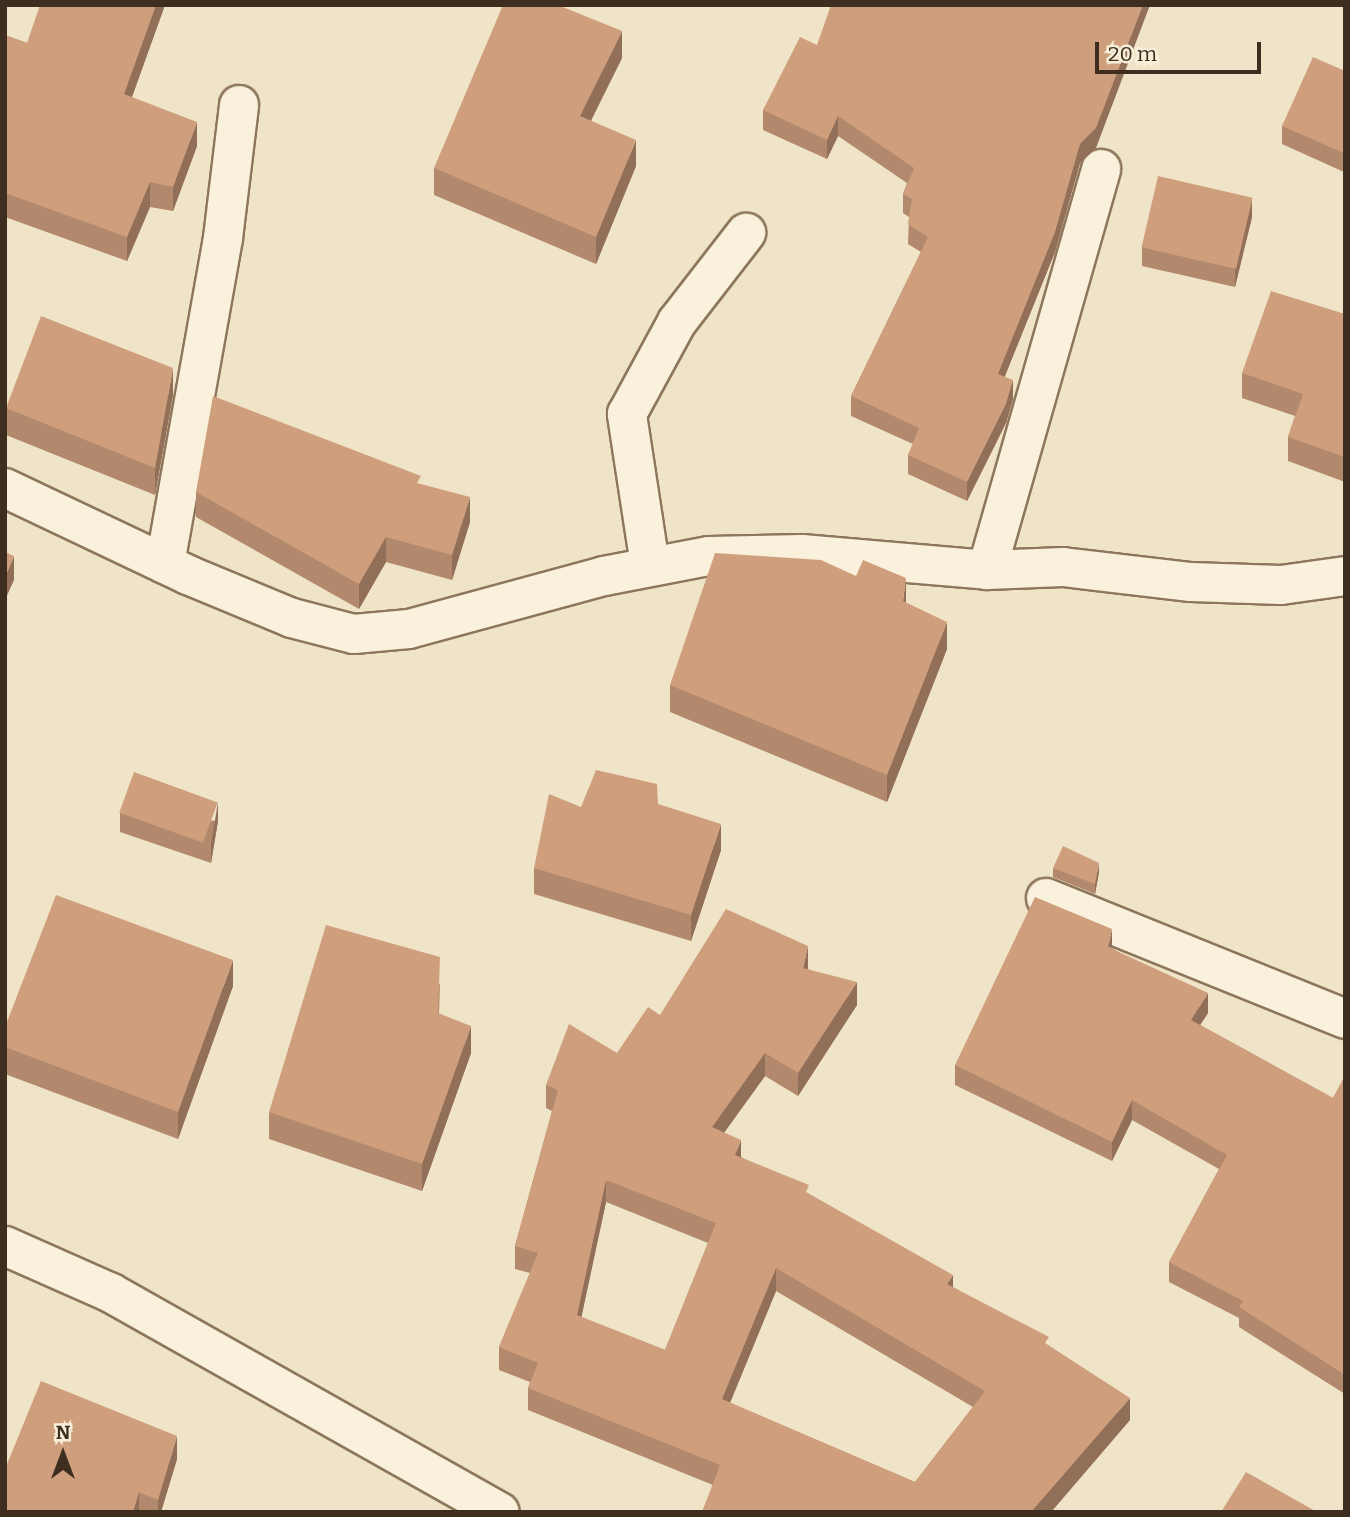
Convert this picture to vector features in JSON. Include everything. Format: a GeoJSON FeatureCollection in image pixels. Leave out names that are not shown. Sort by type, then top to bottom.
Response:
{"type":"FeatureCollection","features":[{"type":"Feature","properties":{"kind":"street"},"geometry":{"type":"LineString","coordinates":[[165,564],[223,238],[239,105]]}},
{"type":"Feature","properties":{"kind":"street"},"geometry":{"type":"LineString","coordinates":[[987,570],[1101,169]]}},
{"type":"Feature","properties":{"kind":"street"},"geometry":{"type":"LineString","coordinates":[[650,565],[627,414],[677,322],[746,233]]}},
{"type":"Feature","properties":{"kind":"street"},"geometry":{"type":"LineString","coordinates":[[5,488],[165,564],[292,618],[354,634],[409,629],[650,565],[709,556],[802,554],[987,570],[1063,567],[1119,576],[1281,585],[1345,576]]}},
{"type":"Feature","properties":{"kind":"street"},"geometry":{"type":"LineString","coordinates":[[1046,898],[1345,1019]]}},
{"type":"Feature","properties":{"kind":"street"},"geometry":{"type":"LineString","coordinates":[[5,1247],[111,1293],[500,1512]]}},
{"type":"Feature","properties":{"kind":"building"},"geometry":{"type":"Polygon","coordinates":[[[40,5],[156,5],[124,94],[197,122],[173,187],[150,182],[127,237],[5,193],[5,35],[27,43],[40,5]]]}},
{"type":"Feature","properties":{"kind":"building"},"geometry":{"type":"Polygon","coordinates":[[[503,5],[558,5],[622,31],[580,116],[636,140],[596,237],[434,168],[503,5]]]}},
{"type":"Feature","properties":{"kind":"building"},"geometry":{"type":"Polygon","coordinates":[[[831,5],[1143,5],[1096,128],[1080,144],[1055,232],[998,374],[1013,380],[1006,404],[967,482],[908,455],[919,428],[851,396],[928,237],[908,224],[912,199],[903,194],[914,168],[838,116],[827,140],[763,110],[800,37],[817,45],[831,5]]]}},
{"type":"Feature","properties":{"kind":"building"},"geometry":{"type":"Polygon","coordinates":[[[1313,57],[1345,71],[1344,153],[1282,126],[1313,57]]]}},
{"type":"Feature","properties":{"kind":"building"},"geometry":{"type":"Polygon","coordinates":[[[1158,176],[1253,198],[1236,269],[1142,247],[1158,176]]]}},
{"type":"Feature","properties":{"kind":"building"},"geometry":{"type":"Polygon","coordinates":[[[1271,291],[1345,314],[1345,457],[1288,437],[1303,394],[1242,373],[1271,291]]]}},
{"type":"Feature","properties":{"kind":"building"},"geometry":{"type":"Polygon","coordinates":[[[41,316],[173,368],[155,468],[6,408],[41,316]]]}},
{"type":"Feature","properties":{"kind":"building"},"geometry":{"type":"Polygon","coordinates":[[[213,396],[421,476],[417,483],[470,497],[452,555],[386,537],[359,584],[196,492],[213,396]]]}},
{"type":"Feature","properties":{"kind":"building"},"geometry":{"type":"Polygon","coordinates":[[[5,552],[14,556],[5,577],[5,552]]]}},
{"type":"Feature","properties":{"kind":"building"},"geometry":{"type":"Polygon","coordinates":[[[715,553],[821,560],[856,576],[863,560],[906,578],[903,601],[947,622],[887,775],[670,685],[715,553]]]}},
{"type":"Feature","properties":{"kind":"building"},"geometry":{"type":"Polygon","coordinates":[[[596,770],[657,784],[658,804],[721,824],[691,915],[534,868],[549,794],[581,807],[596,770]]]}},
{"type":"Feature","properties":{"kind":"building"},"geometry":{"type":"Polygon","coordinates":[[[134,772],[218,802],[203,843],[119,812],[134,772]]]}},
{"type":"Feature","properties":{"kind":"building"},"geometry":{"type":"Polygon","coordinates":[[[1063,846],[1099,863],[1095,884],[1053,868],[1063,846]]]}},
{"type":"Feature","properties":{"kind":"building"},"geometry":{"type":"Polygon","coordinates":[[[56,895],[233,960],[178,1112],[5,1047],[5,1027],[56,895]]]}},
{"type":"Feature","properties":{"kind":"building"},"geometry":{"type":"Polygon","coordinates":[[[1035,897],[1112,929],[1108,947],[1208,993],[1191,1020],[1333,1098],[1345,1076],[1345,1375],[1239,1307],[1243,1301],[1169,1262],[1227,1155],[1132,1100],[1112,1142],[955,1065],[1035,897]]]}},
{"type":"Feature","properties":{"kind":"building"},"geometry":{"type":"Polygon","coordinates":[[[726,909],[808,946],[803,968],[857,982],[798,1073],[765,1053],[712,1127],[741,1140],[735,1155],[809,1185],[806,1192],[953,1275],[947,1284],[1049,1337],[1045,1343],[1130,1398],[1031,1512],[702,1512],[720,1465],[528,1388],[538,1363],[499,1347],[538,1253],[515,1246],[558,1090],[546,1085],[569,1024],[617,1053],[648,1007],[660,1015],[726,909]],[[606,1180],[577,1315],[665,1350],[716,1223],[606,1180]],[[776,1268],[722,1399],[915,1482],[985,1391],[776,1268]]]}},
{"type":"Feature","properties":{"kind":"building"},"geometry":{"type":"Polygon","coordinates":[[[326,925],[440,957],[438,1013],[471,1026],[422,1164],[269,1112],[326,925]]]}},
{"type":"Feature","properties":{"kind":"building"},"geometry":{"type":"Polygon","coordinates":[[[41,1381],[177,1436],[158,1500],[139,1492],[133,1512],[5,1512],[5,1469],[41,1381]]]}},
{"type":"Feature","properties":{"kind":"building"},"geometry":{"type":"Polygon","coordinates":[[[1246,1472],[1317,1512],[1221,1512],[1246,1472]]]}}]}
